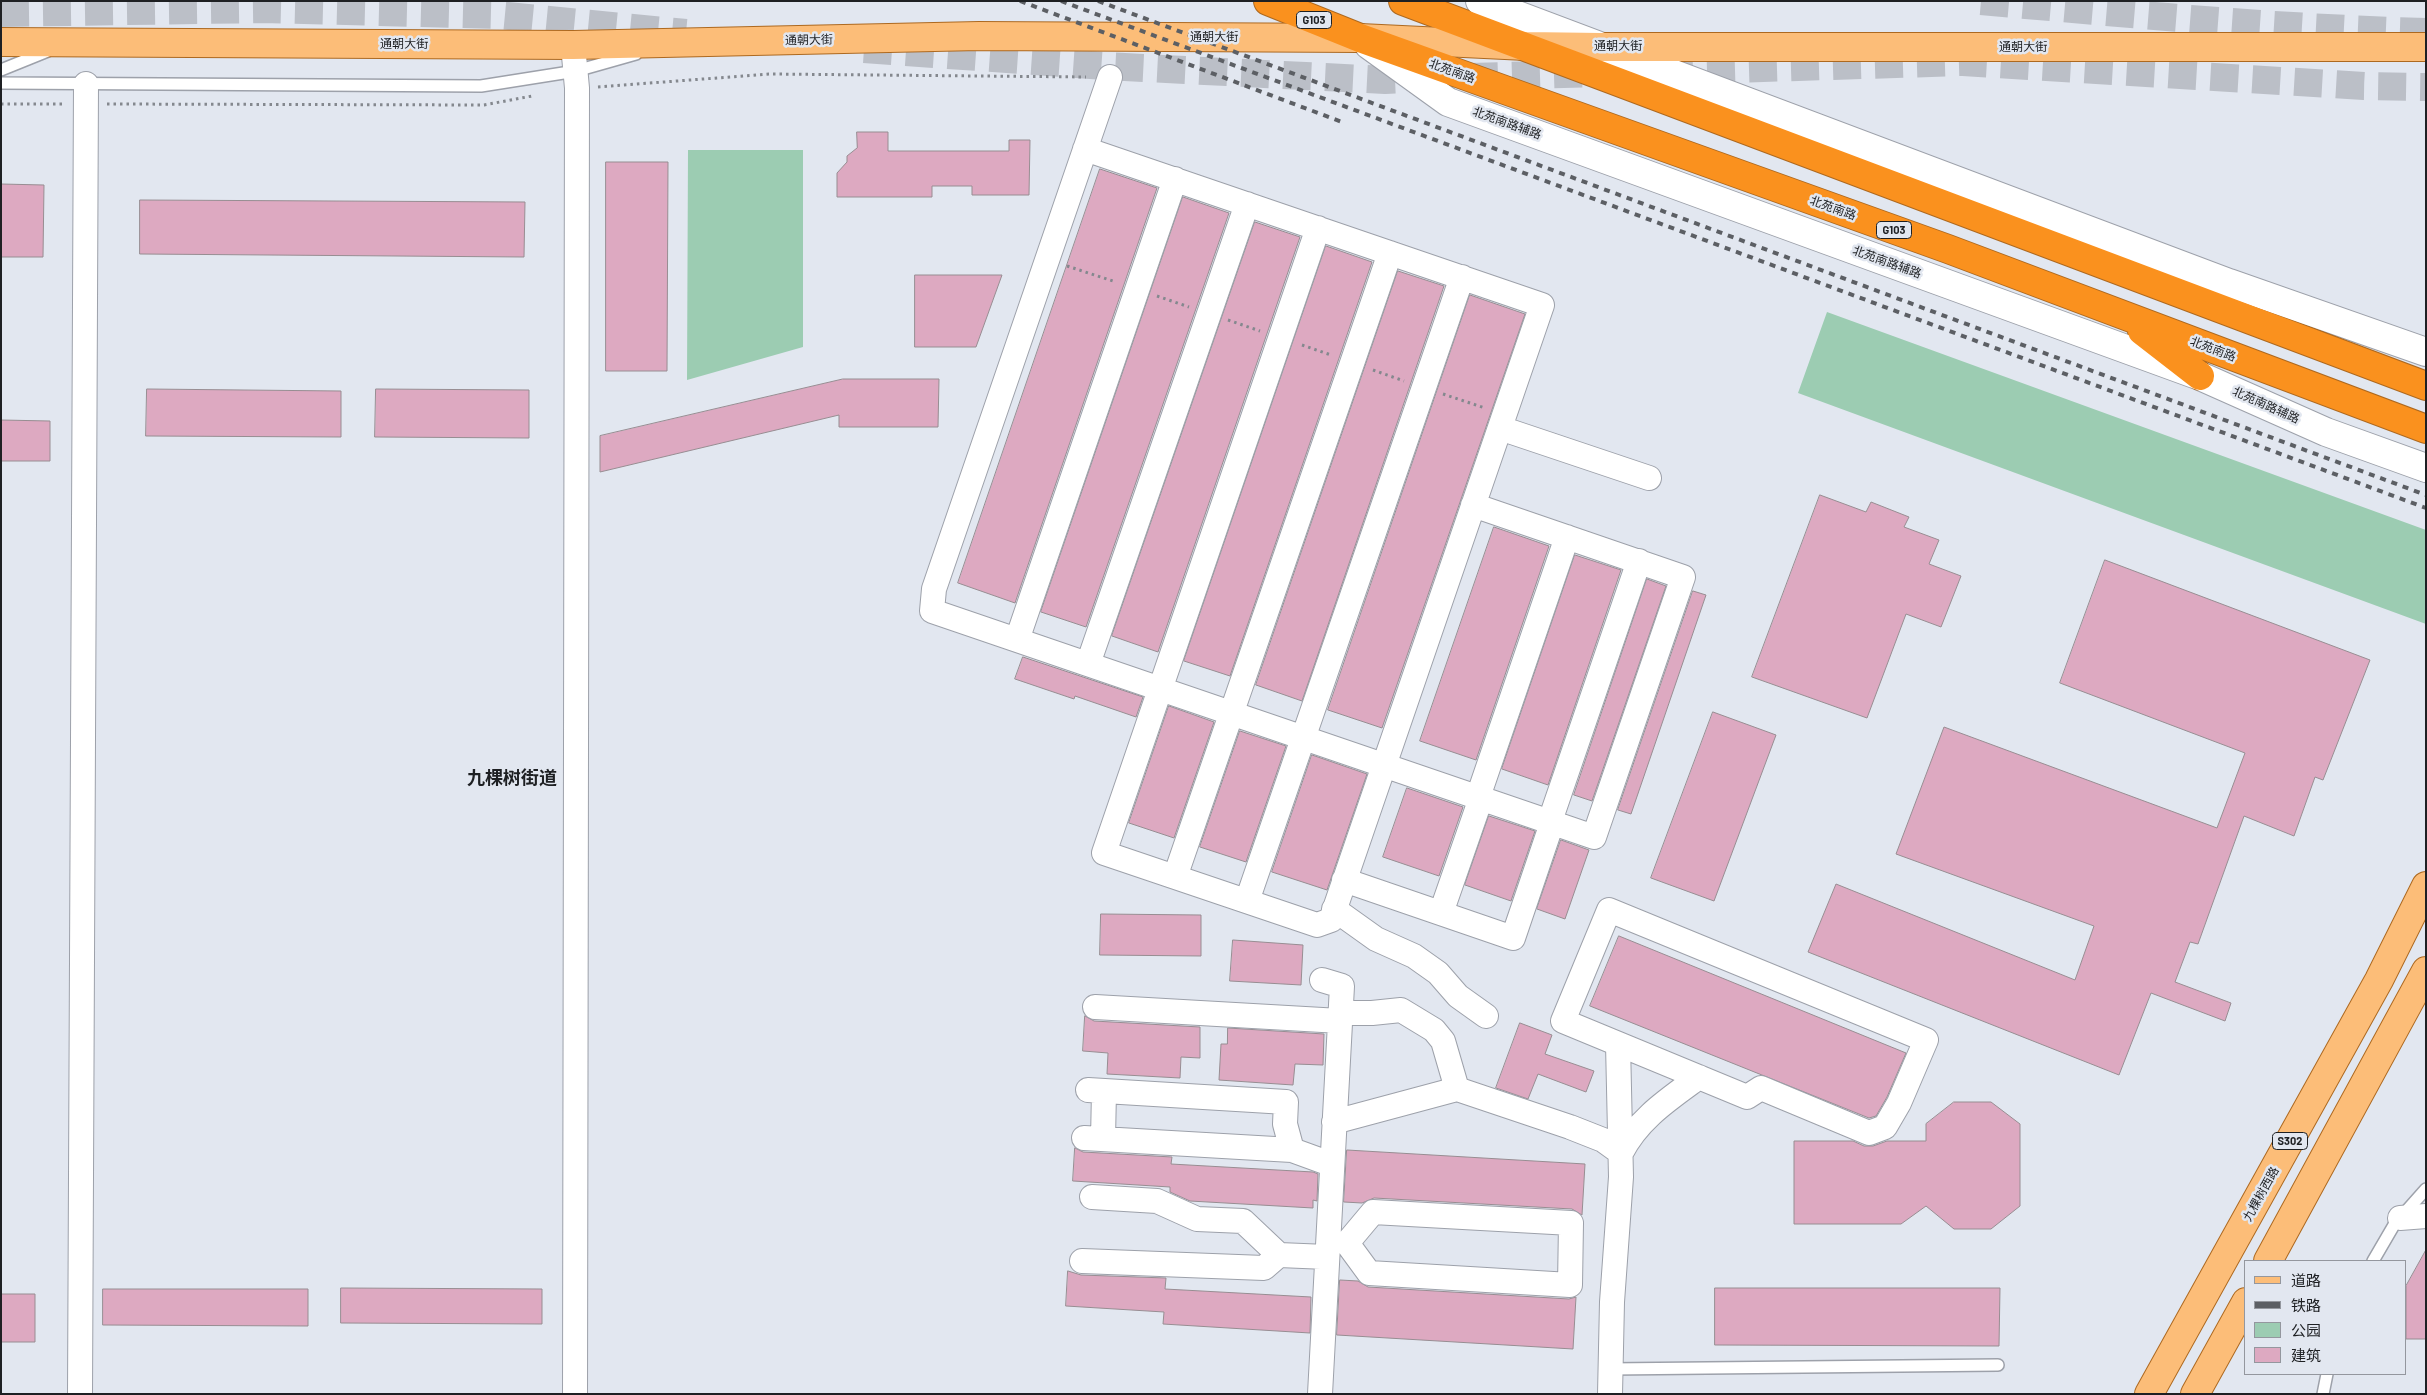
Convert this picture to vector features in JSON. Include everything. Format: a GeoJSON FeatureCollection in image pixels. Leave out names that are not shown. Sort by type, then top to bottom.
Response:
{"type":"FeatureCollection","features":[{"type":"Feature","properties":{"kind":"highway","name":"北苑南路"},"geometry":{"type":"LineString","coordinates":[[1268,1],[1360,38],[1948,249],[2426,429]]}},
{"type":"Feature","properties":{"kind":"highway"},"geometry":{"type":"LineString","coordinates":[[1403,1],[2426,386]]}},
{"type":"Feature","properties":{"kind":"highway"},"geometry":{"type":"LineString","coordinates":[[2121,314],[2200,376]]}},
{"type":"Feature","properties":{"kind":"main road","name":"通朝大街"},"geometry":{"type":"LineString","coordinates":[[1,42],[69,42],[574,58],[674,43],[979,36],[1360,38],[1526,46],[2426,46]]}},
{"type":"Feature","properties":{"kind":"main road","name":"九棵树西路"},"geometry":{"type":"LineString","coordinates":[[2149,1394],[2379,980],[2426,886]]}},
{"type":"Feature","properties":{"kind":"main road"},"geometry":{"type":"LineString","coordinates":[[2269,1260],[2426,972]]}},
{"type":"Feature","properties":{"kind":"main road"},"geometry":{"type":"LineString","coordinates":[[2195,1394],[2244,1306]]}},
{"type":"Feature","properties":{"kind":"street"},"geometry":{"type":"LineString","coordinates":[[1480,1],[2229,283],[2426,352]]}},
{"type":"Feature","properties":{"kind":"street","name":"北苑南路辅路"},"geometry":{"type":"LineString","coordinates":[[1360,38],[1448,102],[2200,376],[2326,432],[2426,468]]}},
{"type":"Feature","properties":{"kind":"street"},"geometry":{"type":"LineString","coordinates":[[574,58],[575,1394]]}},
{"type":"Feature","properties":{"kind":"street"},"geometry":{"type":"LineString","coordinates":[[1110,77],[934,589],[932,611],[1594,837],[1683,577],[1473,505]]}},
{"type":"Feature","properties":{"kind":"street"},"geometry":{"type":"LineString","coordinates":[[80,1394],[86,84]]}},
{"type":"Feature","properties":{"kind":"street"},"geometry":{"type":"LineString","coordinates":[[1085,149],[1175,179],[1462,277],[1542,305],[1331,920],[1317,925],[1104,852],[1318,228]]}},
{"type":"Feature","properties":{"kind":"street"},"geometry":{"type":"LineString","coordinates":[[1017,640],[1175,179]]}},
{"type":"Feature","properties":{"kind":"street"},"geometry":{"type":"LineString","coordinates":[[1088,664],[1247,204]]}},
{"type":"Feature","properties":{"kind":"street"},"geometry":{"type":"LineString","coordinates":[[1175,877],[1390,253]]}},
{"type":"Feature","properties":{"kind":"street"},"geometry":{"type":"LineString","coordinates":[[1247,901],[1462,277]]}},
{"type":"Feature","properties":{"kind":"street"},"geometry":{"type":"LineString","coordinates":[[1500,428],[1648,478]]}},
{"type":"Feature","properties":{"kind":"street"},"geometry":{"type":"LineString","coordinates":[[1441,913],[1568,537]]}},
{"type":"Feature","properties":{"kind":"street"},"geometry":{"type":"LineString","coordinates":[[1344,880],[1513,938],[1639,562]]}},
{"type":"Feature","properties":{"kind":"street"},"geometry":{"type":"LineString","coordinates":[[1334,909],[1376,939],[1414,956],[1438,973],[1458,996],[1486,1016]]}},
{"type":"Feature","properties":{"kind":"street"},"geometry":{"type":"LineString","coordinates":[[1608,910],[1926,1040],[1899,1103],[1885,1127],[1870,1133],[1761,1088],[1747,1097],[1699,1077],[1563,1021],[1608,910]]}},
{"type":"Feature","properties":{"kind":"street"},"geometry":{"type":"LineString","coordinates":[[1320,1394],[1334,1247],[1332,1162],[1342,986],[1322,980]]}},
{"type":"Feature","properties":{"kind":"street"},"geometry":{"type":"LineString","coordinates":[[1095,1007],[1340,1017],[1401,1010],[1434,1030],[1443,1042],[1457,1089]]}},
{"type":"Feature","properties":{"kind":"street"},"geometry":{"type":"LineString","coordinates":[[1610,1394],[1612,1302],[1621,1178],[1618,1044]]}},
{"type":"Feature","properties":{"kind":"street"},"geometry":{"type":"LineString","coordinates":[[1621,1153],[1630,1135],[1649,1114],[1699,1077]]}},
{"type":"Feature","properties":{"kind":"street"},"geometry":{"type":"LineString","coordinates":[[1334,1122],[1457,1089],[1570,1127],[1603,1140],[1621,1153]]}},
{"type":"Feature","properties":{"kind":"street"},"geometry":{"type":"LineString","coordinates":[[1292,1150],[1284,1124],[1286,1102],[1096,1091],[1094,1138],[1292,1150],[1325,1162],[1332,1162]]}},
{"type":"Feature","properties":{"kind":"street"},"geometry":{"type":"LineString","coordinates":[[1092,1196],[1157,1201],[1197,1219],[1243,1221],[1279,1255]]}},
{"type":"Feature","properties":{"kind":"street"},"geometry":{"type":"LineString","coordinates":[[1082,1261],[1264,1268],[1279,1255],[1334,1247],[1373,1212],[1571,1223],[1570,1285],[1369,1273],[1334,1247]]}},
{"type":"Feature","properties":{"kind":"street"},"geometry":{"type":"LineString","coordinates":[[2400,1218],[2426,1216]]}},
{"type":"Feature","properties":{"kind":"lane"},"geometry":{"type":"LineString","coordinates":[[1,70],[69,42]]}},
{"type":"Feature","properties":{"kind":"lane"},"geometry":{"type":"LineString","coordinates":[[1,84],[480,86],[574,58]]}},
{"type":"Feature","properties":{"kind":"lane"},"geometry":{"type":"LineString","coordinates":[[2374,1260],[2400,1218],[2426,1189]]}},
{"type":"Feature","properties":{"kind":"lane"},"geometry":{"type":"LineString","coordinates":[[1610,1368],[1998,1365]]}},
{"type":"Feature","properties":{"kind":"lane"},"geometry":{"type":"LineString","coordinates":[[2323,1394],[2327,1375]]}},
{"type":"Feature","properties":{"kind":"green space"},"geometry":{"type":"Polygon","coordinates":[[[688,150],[803,150],[803,347],[687,380],[688,150]]]}},
{"type":"Feature","properties":{"kind":"green space"},"geometry":{"type":"Polygon","coordinates":[[[1827,312],[2426,530],[2426,624],[1798,393],[1827,312]]]}},
{"type":"Feature","properties":{"kind":"building"},"geometry":{"type":"Polygon","coordinates":[[[857,132],[888,132],[888,151],[1009,151],[1009,140],[1030,140],[1029,195],[972,195],[972,186],[932,186],[932,197],[837,197],[837,173],[847,162],[847,156],[857,148],[857,132]]]}},
{"type":"Feature","properties":{"kind":"building"},"geometry":{"type":"Polygon","coordinates":[[[606,162],[668,162],[667,371],[606,371],[606,162]]]}},
{"type":"Feature","properties":{"kind":"building"},"geometry":{"type":"Polygon","coordinates":[[[1100,169],[1157,188],[1015,603],[958,583],[1100,169]]]}},
{"type":"Feature","properties":{"kind":"building"},"geometry":{"type":"Polygon","coordinates":[[[1,184],[44,185],[43,257],[1,257],[1,184]]]}},
{"type":"Feature","properties":{"kind":"building"},"geometry":{"type":"Polygon","coordinates":[[[1183,197],[1229,213],[1086,627],[1041,612],[1183,197]]]}},
{"type":"Feature","properties":{"kind":"building"},"geometry":{"type":"Polygon","coordinates":[[[140,200],[525,202],[524,257],[140,254],[140,200]]]}},
{"type":"Feature","properties":{"kind":"building"},"geometry":{"type":"Polygon","coordinates":[[[1255,222],[1300,237],[1158,652],[1112,636],[1255,222]]]}},
{"type":"Feature","properties":{"kind":"building"},"geometry":{"type":"Polygon","coordinates":[[[1326,246],[1372,262],[1230,676],[1184,661],[1326,246]]]}},
{"type":"Feature","properties":{"kind":"building"},"geometry":{"type":"Polygon","coordinates":[[[1398,271],[1444,286],[1302,701],[1256,685],[1398,271]]]}},
{"type":"Feature","properties":{"kind":"building"},"geometry":{"type":"Polygon","coordinates":[[[915,275],[1002,275],[976,347],[915,347],[915,275]]]}},
{"type":"Feature","properties":{"kind":"building"},"geometry":{"type":"Polygon","coordinates":[[[1470,295],[1525,314],[1382,728],[1328,710],[1470,295]]]}},
{"type":"Feature","properties":{"kind":"building"},"geometry":{"type":"Polygon","coordinates":[[[843,379],[939,379],[938,427],[839,427],[839,415],[600,472],[600,436],[843,379]]]}},
{"type":"Feature","properties":{"kind":"building"},"geometry":{"type":"Polygon","coordinates":[[[147,389],[341,391],[341,437],[146,436],[147,389]]]}},
{"type":"Feature","properties":{"kind":"building"},"geometry":{"type":"Polygon","coordinates":[[[376,389],[529,390],[529,438],[375,437],[376,389]]]}},
{"type":"Feature","properties":{"kind":"building"},"geometry":{"type":"Polygon","coordinates":[[[1,420],[50,421],[50,461],[1,461],[1,420]]]}},
{"type":"Feature","properties":{"kind":"building"},"geometry":{"type":"Polygon","coordinates":[[[1820,495],[1866,512],[1871,502],[1909,517],[1904,527],[1939,540],[1929,564],[1961,576],[1941,627],[1906,614],[1867,718],[1752,677],[1820,495]]]}},
{"type":"Feature","properties":{"kind":"building"},"geometry":{"type":"Polygon","coordinates":[[[1494,527],[1549,546],[1476,760],[1420,741],[1494,527]]]}},
{"type":"Feature","properties":{"kind":"building"},"geometry":{"type":"Polygon","coordinates":[[[1575,555],[1621,570],[1548,785],[1502,769],[1575,555]]]}},
{"type":"Feature","properties":{"kind":"building"},"geometry":{"type":"Polygon","coordinates":[[[2105,560],[2370,660],[2323,780],[2315,777],[2294,836],[2244,816],[2198,944],[2190,942],[2175,982],[2231,1003],[2225,1021],[2151,993],[2119,1075],[1808,952],[1836,884],[2075,980],[2094,926],[1896,854],[1944,727],[2217,828],[2245,753],[2060,683],[2105,560]]]}},
{"type":"Feature","properties":{"kind":"building"},"geometry":{"type":"Polygon","coordinates":[[[1647,579],[1666,586],[1592,801],[1574,795],[1647,579]]]}},
{"type":"Feature","properties":{"kind":"building"},"geometry":{"type":"Polygon","coordinates":[[[1693,591],[1706,595],[1631,814],[1618,810],[1693,591]]]}},
{"type":"Feature","properties":{"kind":"building"},"geometry":{"type":"Polygon","coordinates":[[[1023,657],[1143,697],[1136,717],[1075,696],[1074,699],[1015,679],[1023,657]]]}},
{"type":"Feature","properties":{"kind":"building"},"geometry":{"type":"Polygon","coordinates":[[[1169,706],[1214,722],[1174,838],[1129,823],[1169,706]]]}},
{"type":"Feature","properties":{"kind":"building"},"geometry":{"type":"Polygon","coordinates":[[[1713,712],[1776,735],[1714,901],[1651,878],[1713,712]]]}},
{"type":"Feature","properties":{"kind":"building"},"geometry":{"type":"Polygon","coordinates":[[[1240,731],[1286,746],[1246,862],[1200,847],[1240,731]]]}},
{"type":"Feature","properties":{"kind":"building"},"geometry":{"type":"Polygon","coordinates":[[[1312,755],[1367,774],[1327,890],[1272,872],[1312,755]]]}},
{"type":"Feature","properties":{"kind":"building"},"geometry":{"type":"Polygon","coordinates":[[[1407,788],[1463,807],[1439,876],[1383,857],[1407,788]]]}},
{"type":"Feature","properties":{"kind":"building"},"geometry":{"type":"Polygon","coordinates":[[[1489,816],[1535,831],[1511,901],[1465,885],[1489,816]]]}},
{"type":"Feature","properties":{"kind":"building"},"geometry":{"type":"Polygon","coordinates":[[[1561,840],[1589,850],[1565,919],[1537,909],[1561,840]]]}},
{"type":"Feature","properties":{"kind":"building"},"geometry":{"type":"Polygon","coordinates":[[[1101,914],[1201,915],[1201,956],[1100,955],[1101,914]]]}},
{"type":"Feature","properties":{"kind":"building"},"geometry":{"type":"Polygon","coordinates":[[[1619,936],[1906,1053],[1887,1097],[1876,1116],[1869,1118],[1590,1006],[1619,936]]]}},
{"type":"Feature","properties":{"kind":"building"},"geometry":{"type":"Polygon","coordinates":[[[1233,940],[1303,945],[1301,985],[1230,981],[1233,940]]]}},
{"type":"Feature","properties":{"kind":"building"},"geometry":{"type":"Polygon","coordinates":[[[1085,1016],[1094,1021],[1200,1027],[1200,1058],[1181,1057],[1180,1078],[1107,1074],[1108,1053],[1083,1051],[1085,1016]]]}},
{"type":"Feature","properties":{"kind":"building"},"geometry":{"type":"Polygon","coordinates":[[[1520,1023],[1552,1035],[1545,1054],[1594,1071],[1586,1092],[1538,1074],[1528,1099],[1496,1088],[1520,1023]]]}},
{"type":"Feature","properties":{"kind":"building"},"geometry":{"type":"Polygon","coordinates":[[[1228,1028],[1324,1034],[1323,1065],[1295,1064],[1293,1085],[1219,1080],[1221,1044],[1227,1044],[1228,1028]]]}},
{"type":"Feature","properties":{"kind":"building"},"geometry":{"type":"Polygon","coordinates":[[[1954,1102],[1991,1102],[2020,1124],[2020,1206],[1991,1229],[1954,1229],[1926,1206],[1901,1224],[1794,1224],[1794,1141],[1853,1141],[1864,1146],[1873,1146],[1887,1141],[1926,1141],[1926,1124],[1954,1102]]]}},
{"type":"Feature","properties":{"kind":"building"},"geometry":{"type":"Polygon","coordinates":[[[1075,1148],[1083,1152],[1172,1157],[1171,1164],[1313,1172],[1318,1174],[1317,1201],[1313,1200],[1313,1208],[1190,1201],[1170,1192],[1170,1187],[1073,1181],[1075,1148]]]}},
{"type":"Feature","properties":{"kind":"building"},"geometry":{"type":"Polygon","coordinates":[[[1347,1150],[1585,1164],[1582,1215],[1572,1209],[1374,1198],[1362,1203],[1344,1202],[1347,1150]]]}},
{"type":"Feature","properties":{"kind":"building"},"geometry":{"type":"Polygon","coordinates":[[[2426,1250],[2426,1339],[2407,1339],[2407,1284],[2426,1250]]]}},
{"type":"Feature","properties":{"kind":"building"},"geometry":{"type":"Polygon","coordinates":[[[1068,1271],[1081,1275],[1166,1278],[1165,1289],[1311,1297],[1310,1333],[1163,1324],[1164,1312],[1066,1306],[1068,1271]]]}},
{"type":"Feature","properties":{"kind":"building"},"geometry":{"type":"Polygon","coordinates":[[[1340,1280],[1358,1281],[1368,1287],[1569,1299],[1576,1297],[1573,1349],[1337,1335],[1340,1280]]]}},
{"type":"Feature","properties":{"kind":"building"},"geometry":{"type":"Polygon","coordinates":[[[341,1288],[542,1289],[542,1324],[341,1323],[341,1288]]]}},
{"type":"Feature","properties":{"kind":"building"},"geometry":{"type":"Polygon","coordinates":[[[1715,1288],[2000,1288],[1999,1346],[1715,1345],[1715,1288]]]}},
{"type":"Feature","properties":{"kind":"building"},"geometry":{"type":"Polygon","coordinates":[[[103,1289],[308,1289],[308,1326],[103,1325],[103,1289]]]}},
{"type":"Feature","properties":{"kind":"building"},"geometry":{"type":"Polygon","coordinates":[[[1,1294],[35,1294],[35,1342],[1,1342],[1,1294]]]}},
{"type":"Feature","properties":{"kind":"tunnel"},"geometry":{"type":"LineString","coordinates":[[1981,1],[2259,24],[2426,32]]}},
{"type":"Feature","properties":{"kind":"tunnel"},"geometry":{"type":"LineString","coordinates":[[1,13],[264,9],[498,15],[686,33]]}},
{"type":"Feature","properties":{"kind":"tunnel"},"geometry":{"type":"LineString","coordinates":[[864,49],[1105,66],[1385,80],[1430,78]]}},
{"type":"Feature","properties":{"kind":"tunnel"},"geometry":{"type":"LineString","coordinates":[[1665,71],[1963,62],[2364,86],[2426,87]]}},
{"type":"Feature","properties":{"kind":"tunnel"},"geometry":{"type":"LineString","coordinates":[[1470,77],[1597,73]]}},
{"type":"Feature","properties":{"kind":"railway"},"geometry":{"type":"LineString","coordinates":[[1020,1],[1342,122]]}},
{"type":"Feature","properties":{"kind":"railway"},"geometry":{"type":"LineString","coordinates":[[1061,1],[2426,508]]}},
{"type":"Feature","properties":{"kind":"railway"},"geometry":{"type":"LineString","coordinates":[[1098,1],[2426,495]]}},
{"type":"Feature","properties":{"kind":"district","name":"九棵树街道"},"geometry":{"type":"Point","coordinates":[512,778]}}]}
